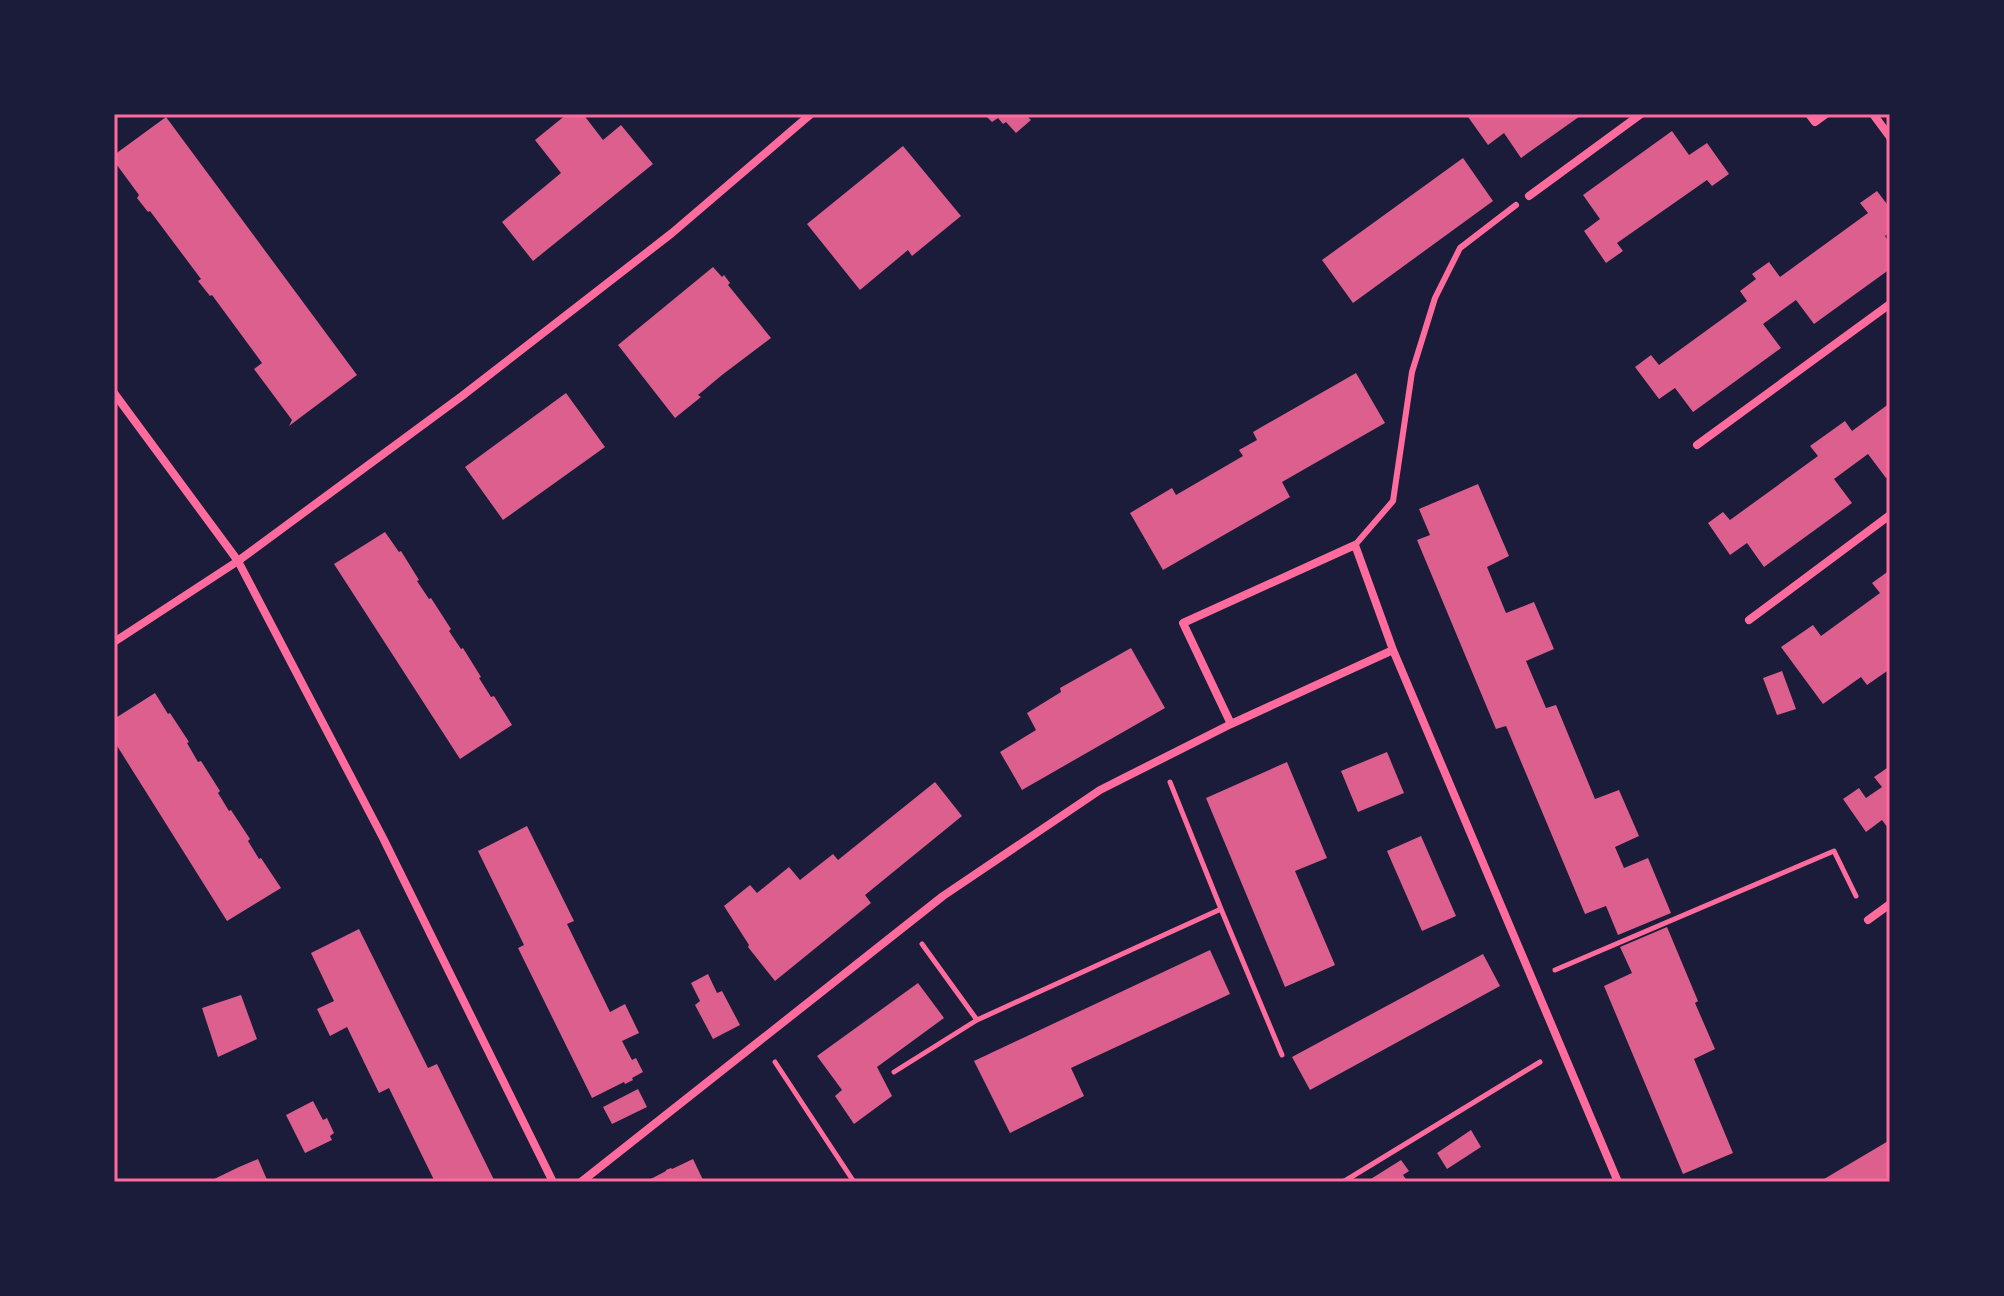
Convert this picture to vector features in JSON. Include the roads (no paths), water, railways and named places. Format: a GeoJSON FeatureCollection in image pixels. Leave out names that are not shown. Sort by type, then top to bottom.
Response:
{"type":"FeatureCollection","features":[{"type":"Feature","properties":{"kind":"street"},"geometry":{"type":"LineString","coordinates":[[114,642],[238,561],[462,396],[672,233],[811,114]]}},
{"type":"Feature","properties":{"kind":"street"},"geometry":{"type":"LineString","coordinates":[[1529,196],[1641,114]]}},
{"type":"Feature","properties":{"kind":"street"},"geometry":{"type":"LineString","coordinates":[[1809,114],[1815,122],[1826,114]]}},
{"type":"Feature","properties":{"kind":"street"},"geometry":{"type":"LineString","coordinates":[[1873,114],[1890,137]]}},
{"type":"Feature","properties":{"kind":"street"},"geometry":{"type":"LineString","coordinates":[[1697,445],[1890,304]]}},
{"type":"Feature","properties":{"kind":"street"},"geometry":{"type":"LineString","coordinates":[[114,393],[238,561],[383,838],[553,1182]]}},
{"type":"Feature","properties":{"kind":"street"},"geometry":{"type":"LineString","coordinates":[[1749,620],[1890,515]]}},
{"type":"Feature","properties":{"kind":"street"},"geometry":{"type":"LineString","coordinates":[[1231,724],[1183,623],[1355,545],[1393,650],[1618,1182]]}},
{"type":"Feature","properties":{"kind":"street"},"geometry":{"type":"LineString","coordinates":[[581,1182],[943,896],[1100,790],[1231,724],[1393,650]]}},
{"type":"Feature","properties":{"kind":"street"},"geometry":{"type":"LineString","coordinates":[[1868,920],[1890,904]]}},
{"type":"Feature","properties":{"kind":"lane"},"geometry":{"type":"LineString","coordinates":[[1355,545],[1393,501],[1412,372],[1435,298],[1460,248],[1516,205]]}}]}
